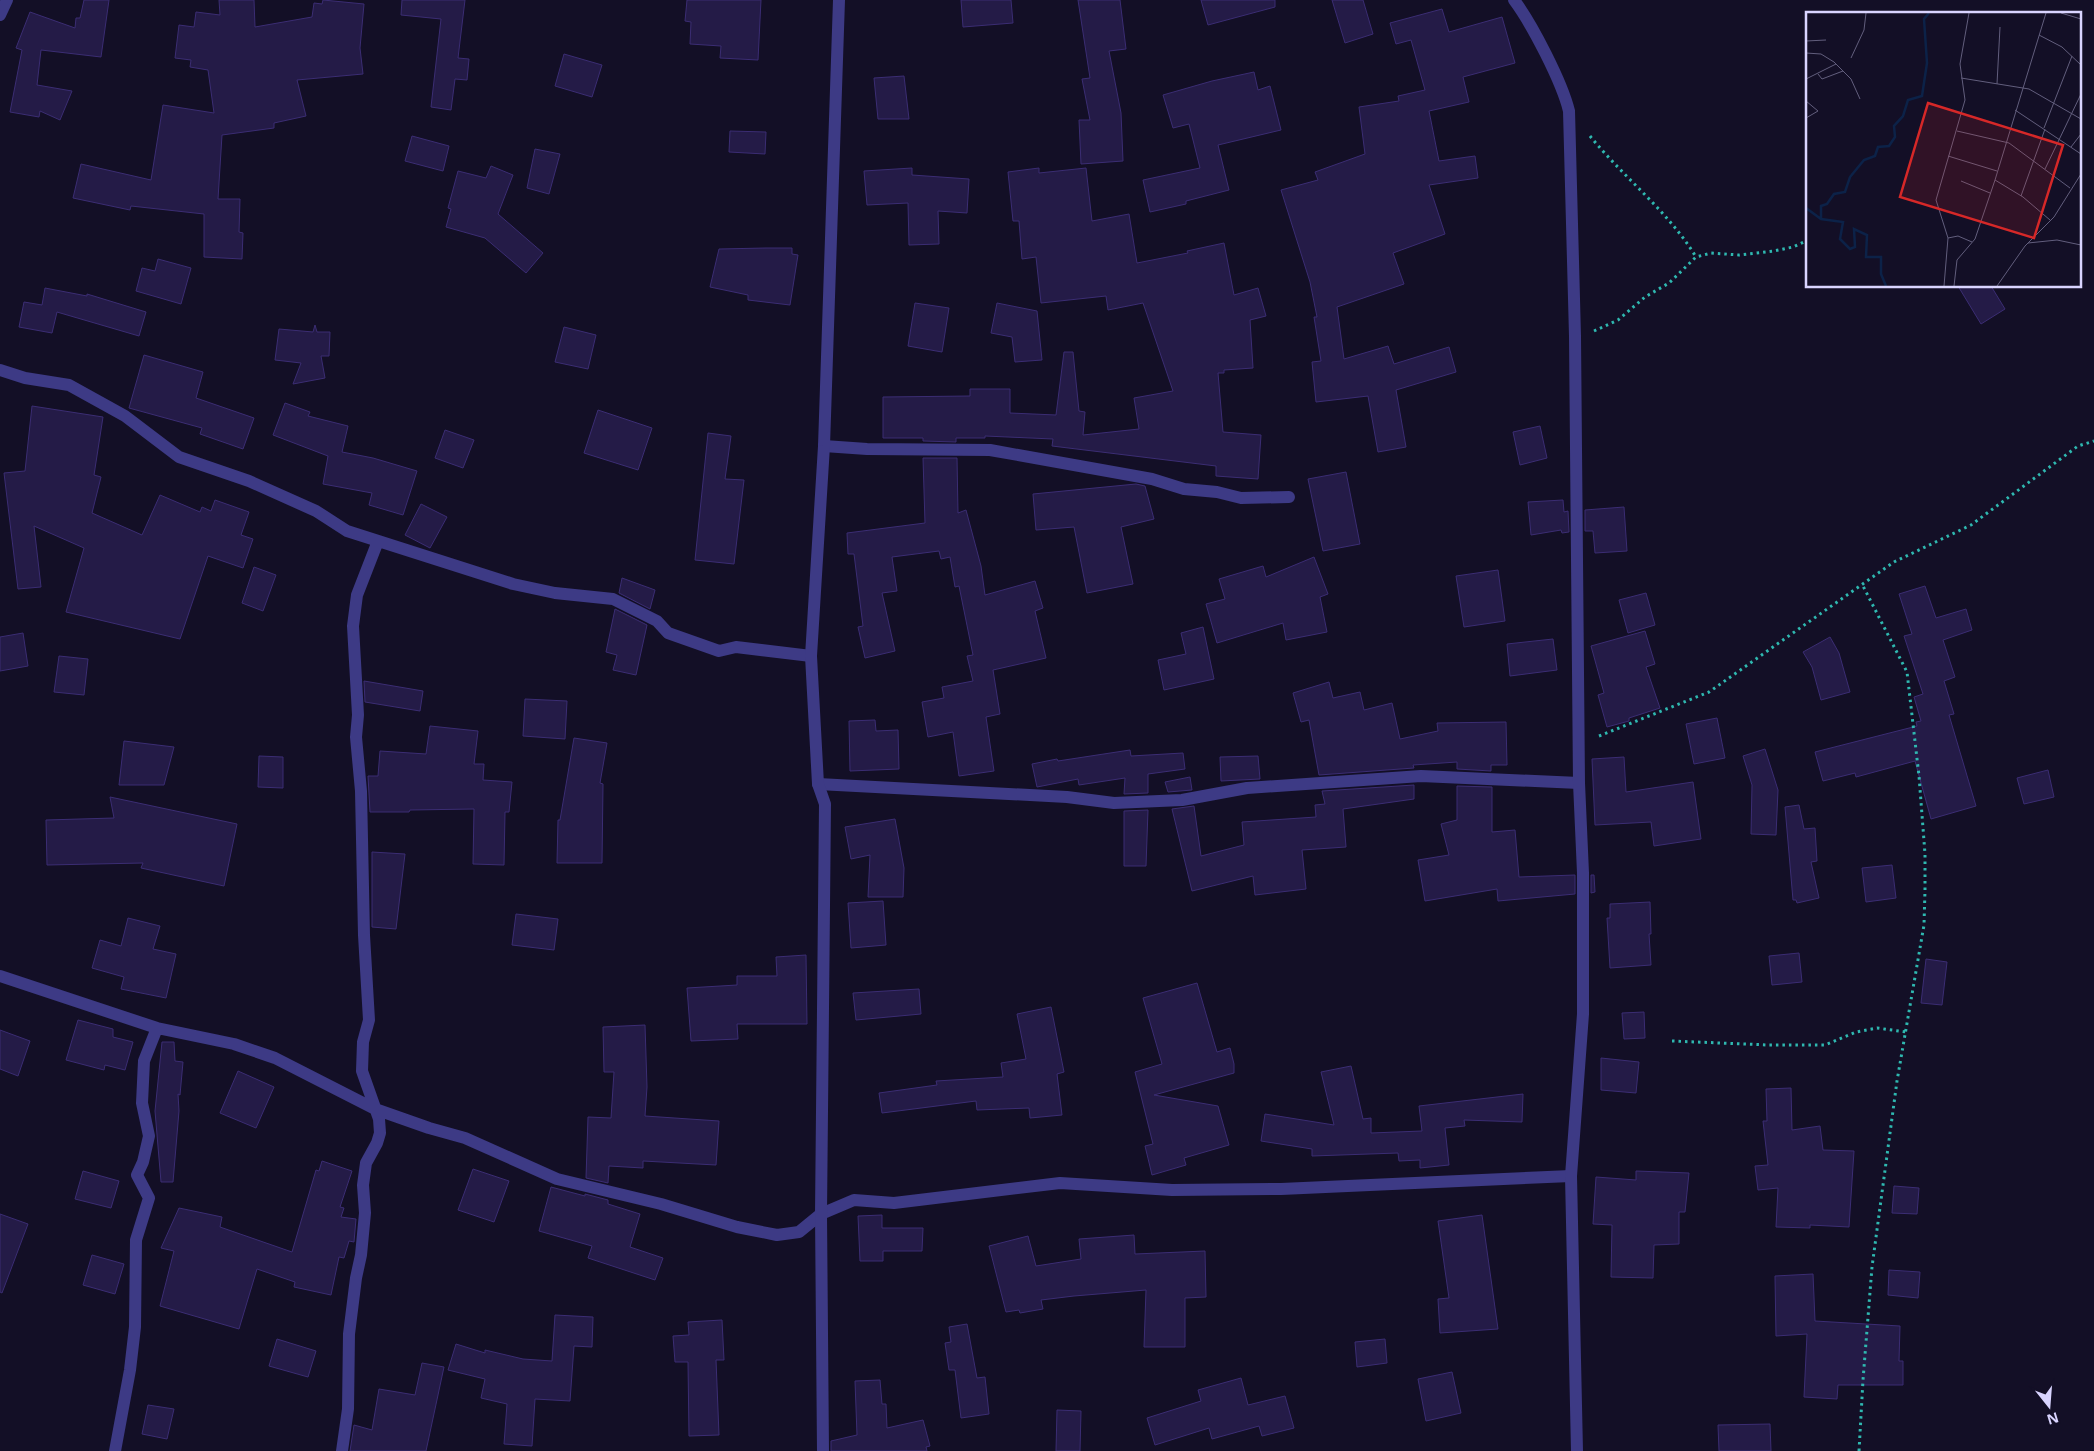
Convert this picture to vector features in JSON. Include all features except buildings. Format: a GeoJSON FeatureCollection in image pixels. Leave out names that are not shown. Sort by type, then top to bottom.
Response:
{"type":"FeatureCollection","features":[{"type":"Feature","properties":{"kind":"street"},"geometry":{"type":"LineString","coordinates":[[0,14],[7,0]]}},
{"type":"Feature","properties":{"kind":"street"},"geometry":{"type":"LineString","coordinates":[[823,1451],[821,1214],[825,804],[818,784],[811,656],[824,446],[839,0]]}},
{"type":"Feature","properties":{"kind":"street"},"geometry":{"type":"LineString","coordinates":[[1514,0],[1542,50],[1566,99],[1569,110],[1575,336],[1579,783],[1583,873],[1582,1014],[1571,1176],[1577,1451]]}},
{"type":"Feature","properties":{"kind":"street"},"geometry":{"type":"LineString","coordinates":[[0,370],[25,378],[69,385],[125,416],[179,457],[249,481],[316,511],[347,531],[378,542],[513,584],[555,593],[613,599],[657,621],[668,633],[719,652],[736,647],[811,656]]}},
{"type":"Feature","properties":{"kind":"street"},"geometry":{"type":"LineString","coordinates":[[824,446],[868,449],[990,450],[1152,479],[1184,489],[1217,492],[1241,498],[1289,497]]}},
{"type":"Feature","properties":{"kind":"street"},"geometry":{"type":"LineString","coordinates":[[342,1451],[349,1401],[349,1334],[365,1214],[363,1185],[366,1163],[377,1143],[380,1133],[379,1119],[362,1071],[363,1042],[369,1020],[364,935],[361,791],[356,736],[358,715],[354,626],[357,595],[378,542]]}},
{"type":"Feature","properties":{"kind":"street"},"geometry":{"type":"LineString","coordinates":[[818,784],[1067,797],[1114,803],[1182,800],[1247,788],[1421,776],[1579,783]]}},
{"type":"Feature","properties":{"kind":"street"},"geometry":{"type":"LineString","coordinates":[[0,976],[157,1028],[234,1044],[275,1058],[375,1109],[429,1128],[465,1138],[557,1180],[662,1204],[737,1227],[777,1235],[800,1232],[821,1214],[854,1200],[894,1203],[1060,1183],[1172,1190],[1281,1189],[1571,1176]]}},
{"type":"Feature","properties":{"kind":"street"},"geometry":{"type":"LineString","coordinates":[[115,1451],[136,1327],[136,1240],[149,1198],[137,1175],[143,1162],[149,1136],[142,1103],[144,1061],[157,1028]]}},
{"type":"Feature","properties":{"kind":"path"},"geometry":{"type":"LineString","coordinates":[[1569,110],[1605,154],[1676,229],[1696,257]]}},
{"type":"Feature","properties":{"kind":"path"},"geometry":{"type":"LineString","coordinates":[[1575,336],[1602,329],[1618,320],[1645,297],[1669,283],[1696,257],[1711,253],[1739,255],[1774,251],[1793,247],[1806,241]]}},
{"type":"Feature","properties":{"kind":"path"},"geometry":{"type":"LineString","coordinates":[[1579,740],[1602,735],[1709,692],[1894,562],[1971,525],[2078,446],[2094,441]]}},
{"type":"Feature","properties":{"kind":"path"},"geometry":{"type":"LineString","coordinates":[[1859,1451],[1862,1380],[1872,1267],[1906,1032],[1919,961],[1924,916],[1925,854],[1914,726],[1907,672],[1862,584]]}},
{"type":"Feature","properties":{"kind":"path"},"geometry":{"type":"LineString","coordinates":[[1672,1041],[1825,1045],[1856,1032],[1876,1028],[1906,1032]]}}]}
